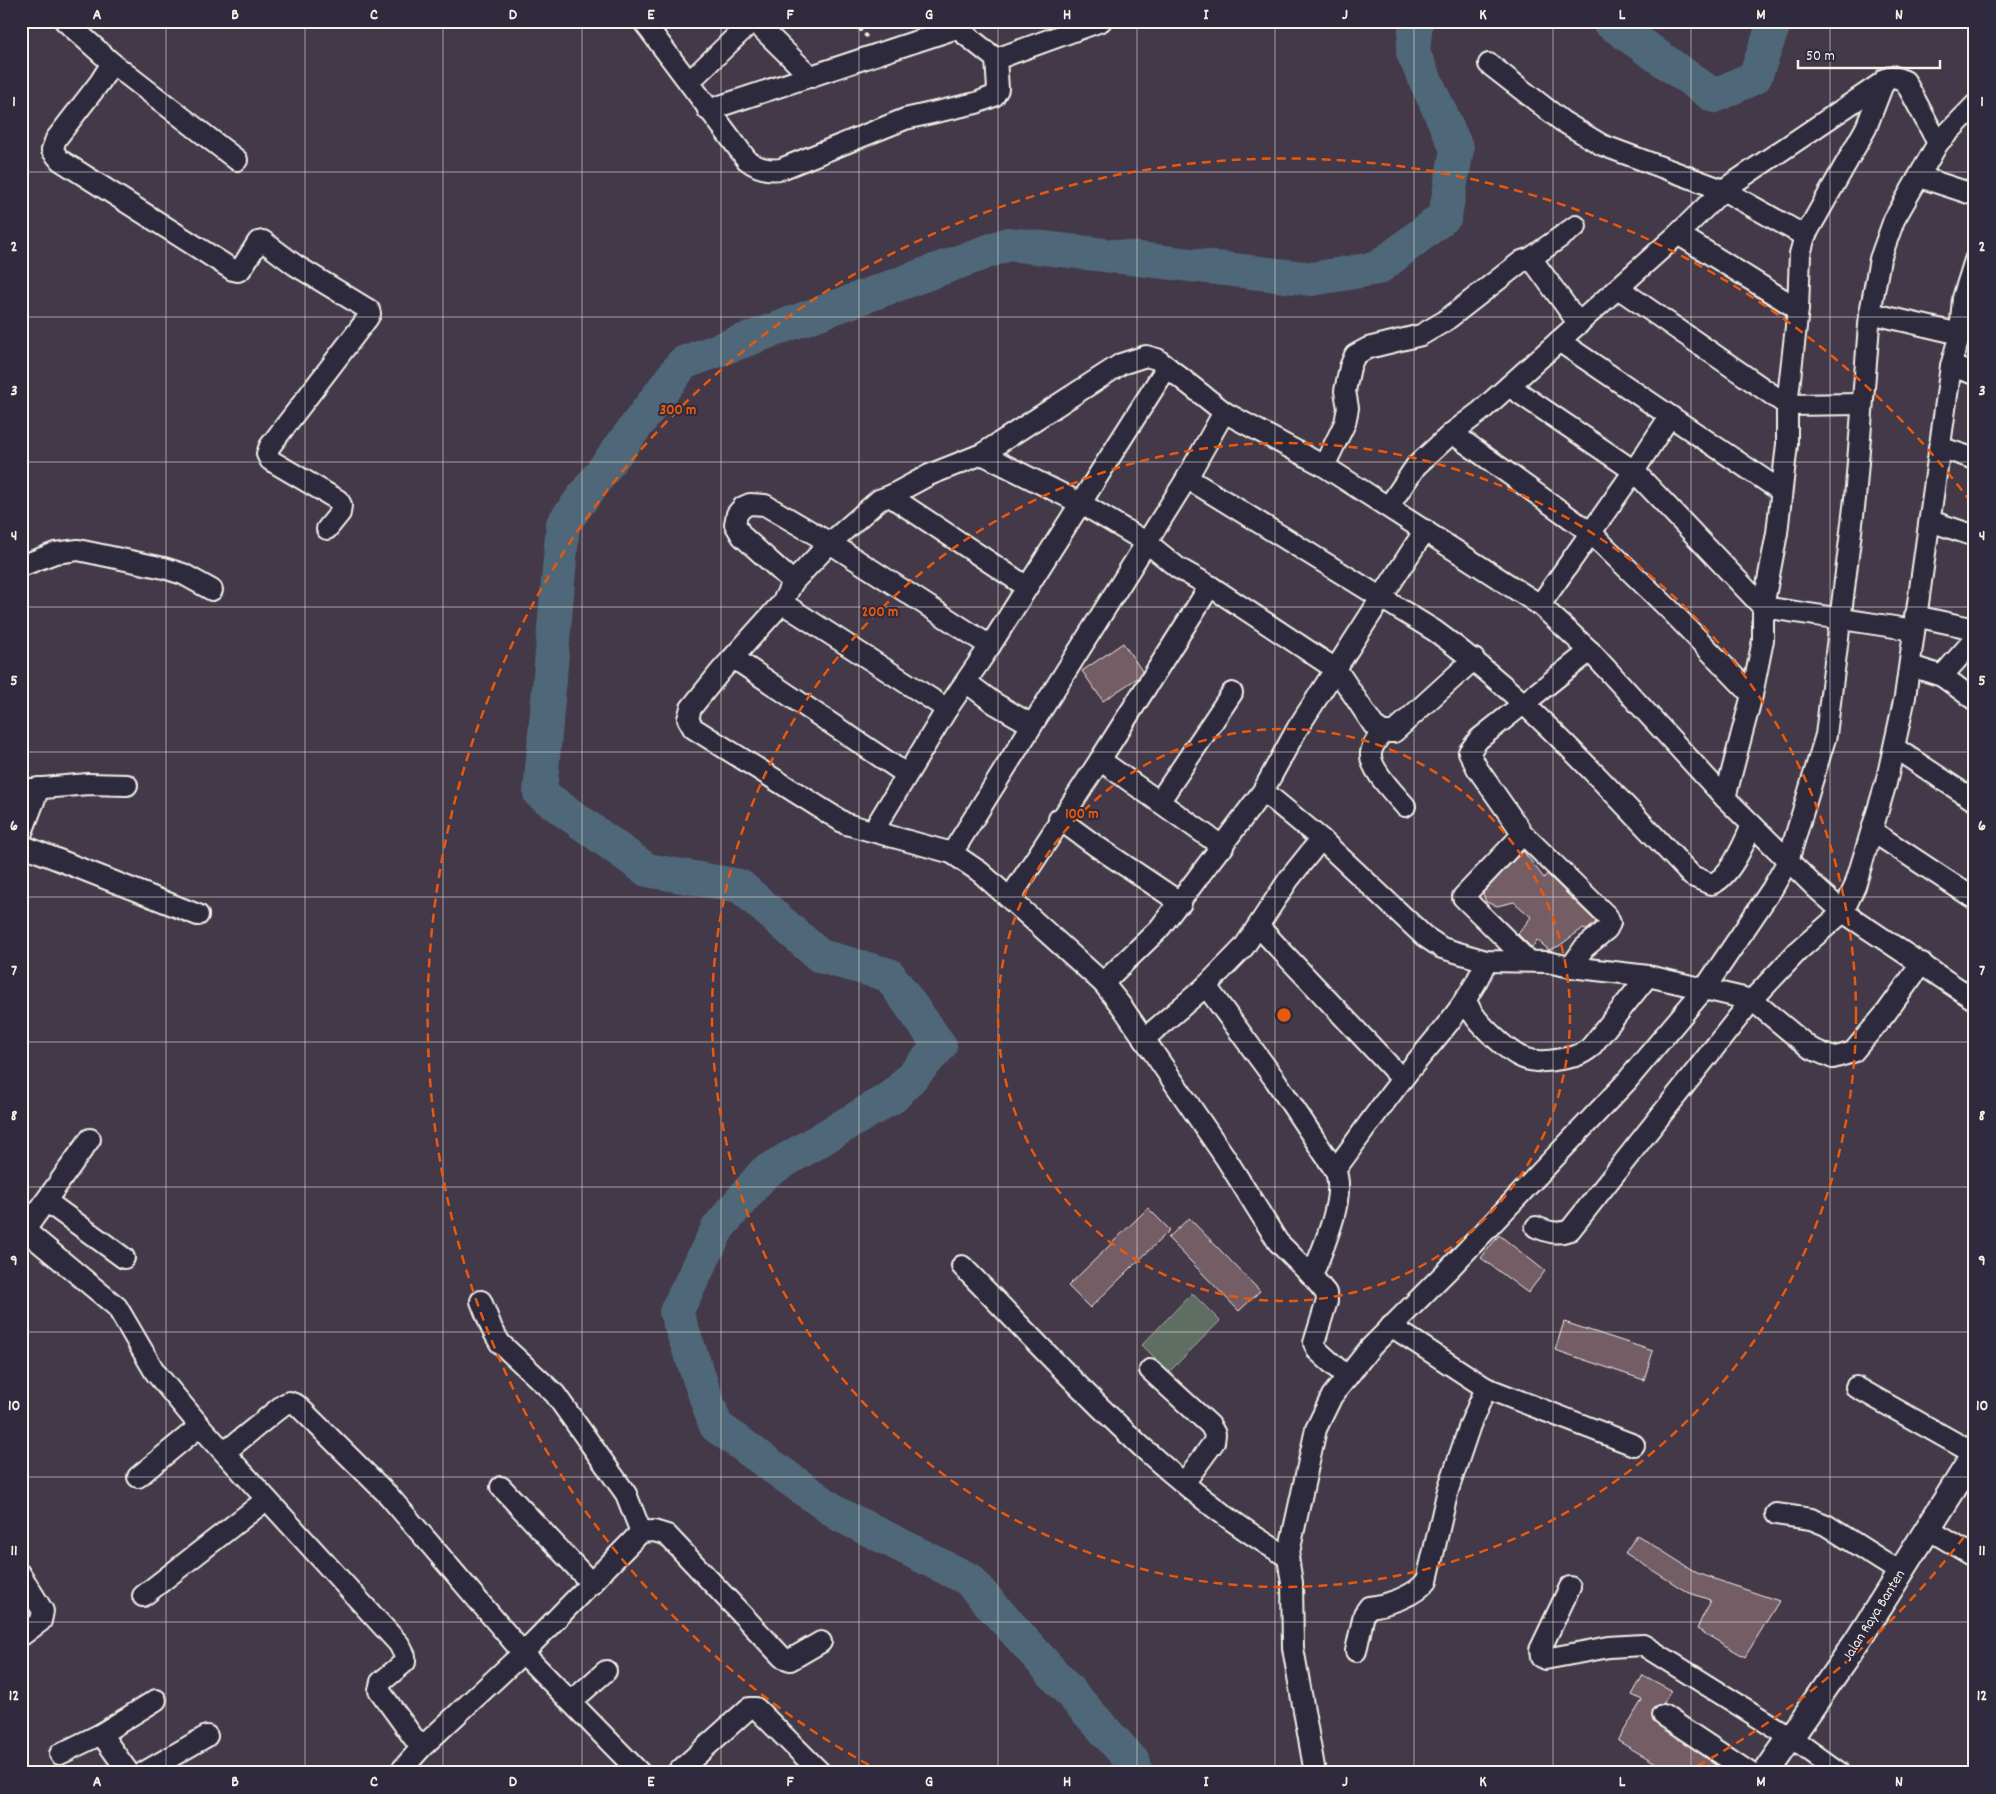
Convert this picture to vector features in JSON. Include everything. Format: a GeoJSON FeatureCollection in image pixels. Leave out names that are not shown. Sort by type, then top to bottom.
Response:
{"type":"FeatureCollection","features":[{"type":"Feature","properties":{"kind":"main road","name":"Jalan Raya Banten"},"geometry":{"type":"LineString","coordinates":[[1766,1773],[1858,1640],[1975,1454]]}},
{"type":"Feature","properties":{"kind":"street"},"geometry":{"type":"LineString","coordinates":[[65,21],[112,63],[238,160]]}},
{"type":"Feature","properties":{"kind":"street"},"geometry":{"type":"LineString","coordinates":[[643,21],[708,110],[747,160],[762,169],[781,169],[905,119],[994,96],[998,88],[996,59],[955,25],[811,77],[708,110]]}},
{"type":"Feature","properties":{"kind":"street"},"geometry":{"type":"LineString","coordinates":[[689,82],[753,21],[811,77]]}},
{"type":"Feature","properties":{"kind":"street"},"geometry":{"type":"LineString","coordinates":[[996,59],[1073,26],[1101,21]]}},
{"type":"Feature","properties":{"kind":"street"},"geometry":{"type":"LineString","coordinates":[[112,63],[100,82],[56,139],[52,150],[60,160],[233,270],[238,272],[258,242],[263,241],[295,266],[368,310],[370,314],[270,446],[268,454],[270,460],[338,500],[341,505],[340,513],[327,529]]}},
{"type":"Feature","properties":{"kind":"street"},"geometry":{"type":"LineString","coordinates":[[1489,64],[1562,121],[1602,145],[1723,190],[1805,236]]}},
{"type":"Feature","properties":{"kind":"street"},"geometry":{"type":"LineString","coordinates":[[1389,506],[1416,466],[1579,324],[1678,234],[1723,190],[1885,79],[1896,76],[1905,80],[1938,143]]}},
{"type":"Feature","properties":{"kind":"street"},"geometry":{"type":"LineString","coordinates":[[1725,798],[1752,695],[1763,640],[1762,607],[1777,532],[1787,444],[1787,405],[1798,309],[1800,254],[1805,236],[1866,128],[1885,79]]}},
{"type":"Feature","properties":{"kind":"street"},"geometry":{"type":"LineString","coordinates":[[1315,1773],[1293,1648],[1292,1583],[1288,1557],[1316,1429],[1332,1396],[1370,1348],[1451,1267],[1626,1082],[1705,988],[1772,889],[1788,861],[1826,735],[1842,619],[1855,499],[1861,404],[1870,313],[1880,259],[1891,228],[1938,143],[1975,105]]}},
{"type":"Feature","properties":{"kind":"street"},"geometry":{"type":"LineString","coordinates":[[1920,177],[1975,195]]}},
{"type":"Feature","properties":{"kind":"street"},"geometry":{"type":"LineString","coordinates":[[1324,466],[1345,422],[1348,408],[1345,391],[1350,367],[1355,355],[1368,348],[1422,336],[1445,321],[1522,261],[1530,258],[1576,226]]}},
{"type":"Feature","properties":{"kind":"street"},"geometry":{"type":"LineString","coordinates":[[1678,234],[1798,309]]}},
{"type":"Feature","properties":{"kind":"street"},"geometry":{"type":"LineString","coordinates":[[1530,258],[1579,324]]}},
{"type":"Feature","properties":{"kind":"street"},"geometry":{"type":"LineString","coordinates":[[1536,1227],[1550,1232],[1561,1233],[1570,1230],[1752,1000],[1798,951],[1843,912],[1855,886],[1895,748],[1910,666],[1914,623],[1951,366],[1969,300],[1975,260]]}},
{"type":"Feature","properties":{"kind":"street"},"geometry":{"type":"LineString","coordinates":[[1618,288],[1787,405],[1861,404]]}},
{"type":"Feature","properties":{"kind":"street"},"geometry":{"type":"LineString","coordinates":[[1870,313],[1960,334]]}},
{"type":"Feature","properties":{"kind":"street"},"geometry":{"type":"LineString","coordinates":[[1559,341],[1781,491]]}},
{"type":"Feature","properties":{"kind":"street"},"geometry":{"type":"LineString","coordinates":[[1348,1377],[1318,1351],[1314,1343],[1327,1301],[1326,1293],[1278,1242],[1225,1157],[1144,1038],[1103,983],[980,872],[952,853],[846,824],[693,728],[688,719],[691,708],[720,672],[782,603],[793,582],[830,544],[879,500],[890,496],[929,474],[982,454],[1121,364],[1146,356],[1157,359],[1224,412],[1324,466],[1389,506],[1540,605],[1590,651],[1725,798],[1788,861],[1843,912],[1975,1000]]}},
{"type":"Feature","properties":{"kind":"street"},"geometry":{"type":"LineString","coordinates":[[873,831],[947,709],[1082,504],[1129,424],[1167,366]]}},
{"type":"Feature","properties":{"kind":"street"},"geometry":{"type":"LineString","coordinates":[[1951,366],[1975,374]]}},
{"type":"Feature","properties":{"kind":"street"},"geometry":{"type":"LineString","coordinates":[[1509,386],[1634,471],[1762,607],[1842,619],[1914,623],[1975,630]]}},
{"type":"Feature","properties":{"kind":"street"},"geometry":{"type":"LineString","coordinates":[[952,853],[1187,478],[1224,412]]}},
{"type":"Feature","properties":{"kind":"street"},"geometry":{"type":"LineString","coordinates":[[1540,605],[1634,471],[1670,416]]}},
{"type":"Feature","properties":{"kind":"street"},"geometry":{"type":"LineString","coordinates":[[1452,433],[1590,533],[1671,611],[1752,695]]}},
{"type":"Feature","properties":{"kind":"street"},"geometry":{"type":"LineString","coordinates":[[1939,447],[1975,459]]}},
{"type":"Feature","properties":{"kind":"street"},"geometry":{"type":"LineString","coordinates":[[982,454],[1082,504],[1146,542],[1178,568],[1210,586],[1337,670],[1374,726],[1383,732],[1394,732],[1474,659]]}},
{"type":"Feature","properties":{"kind":"street"},"geometry":{"type":"LineString","coordinates":[[1187,478],[1382,598],[1474,659],[1524,705],[1692,876],[1710,884],[1722,878],[1752,825]]}},
{"type":"Feature","properties":{"kind":"street"},"geometry":{"type":"LineString","coordinates":[[890,496],[1027,587]]}},
{"type":"Feature","properties":{"kind":"street"},"geometry":{"type":"LineString","coordinates":[[793,582],[742,536],[735,524],[737,514],[743,507],[750,504],[765,505],[990,646]]}},
{"type":"Feature","properties":{"kind":"street"},"geometry":{"type":"LineString","coordinates":[[1930,521],[1975,536]]}},
{"type":"Feature","properties":{"kind":"street"},"geometry":{"type":"LineString","coordinates":[[1103,983],[1159,929],[1223,848],[1263,791],[1297,729],[1337,670],[1425,530]]}},
{"type":"Feature","properties":{"kind":"street"},"geometry":{"type":"LineString","coordinates":[[21,566],[55,552],[78,550],[164,568],[182,574],[212,590]]}},
{"type":"Feature","properties":{"kind":"street"},"geometry":{"type":"LineString","coordinates":[[1010,898],[1059,818],[1100,760],[1210,586]]}},
{"type":"Feature","properties":{"kind":"street"},"geometry":{"type":"LineString","coordinates":[[782,603],[947,709]]}},
{"type":"Feature","properties":{"kind":"street"},"geometry":{"type":"LineString","coordinates":[[1942,676],[1975,639]]}},
{"type":"Feature","properties":{"kind":"street"},"geometry":{"type":"LineString","coordinates":[[1571,967],[1584,948],[1607,929],[1610,923],[1607,916],[1523,834],[1477,768],[1469,752],[1479,739],[1590,651]]}},
{"type":"Feature","properties":{"kind":"street"},"geometry":{"type":"LineString","coordinates":[[736,656],[741,663],[906,774]]}},
{"type":"Feature","properties":{"kind":"street"},"geometry":{"type":"LineString","coordinates":[[1910,666],[1942,676],[1975,700]]}},
{"type":"Feature","properties":{"kind":"street"},"geometry":{"type":"LineString","coordinates":[[966,682],[1032,725]]}},
{"type":"Feature","properties":{"kind":"street"},"geometry":{"type":"LineString","coordinates":[[1159,802],[1232,693]]}},
{"type":"Feature","properties":{"kind":"street"},"geometry":{"type":"LineString","coordinates":[[1383,732],[1371,752],[1372,762],[1377,773],[1405,806]]}},
{"type":"Feature","properties":{"kind":"street"},"geometry":{"type":"LineString","coordinates":[[1895,748],[1975,801]]}},
{"type":"Feature","properties":{"kind":"street"},"geometry":{"type":"LineString","coordinates":[[1100,760],[1223,848]]}},
{"type":"Feature","properties":{"kind":"street"},"geometry":{"type":"LineString","coordinates":[[21,835],[30,789],[88,784],[126,785]]}},
{"type":"Feature","properties":{"kind":"street"},"geometry":{"type":"LineString","coordinates":[[1263,791],[1321,839],[1424,936],[1442,948],[1486,961],[1528,960],[1648,976],[1752,1000],[1810,1048],[1833,1058],[1853,1052],[1886,1013],[1922,963]]}},
{"type":"Feature","properties":{"kind":"street"},"geometry":{"type":"LineString","coordinates":[[1059,818],[1096,846],[1180,902]]}},
{"type":"Feature","properties":{"kind":"street"},"geometry":{"type":"LineString","coordinates":[[1872,831],[1975,899]]}},
{"type":"Feature","properties":{"kind":"street"},"geometry":{"type":"LineString","coordinates":[[1523,834],[1464,897],[1528,960]]}},
{"type":"Feature","properties":{"kind":"street"},"geometry":{"type":"LineString","coordinates":[[1144,1038],[1206,986],[1244,947],[1289,879],[1321,839]]}},
{"type":"Feature","properties":{"kind":"street"},"geometry":{"type":"LineString","coordinates":[[21,845],[198,915]]}},
{"type":"Feature","properties":{"kind":"street"},"geometry":{"type":"LineString","coordinates":[[1259,927],[1402,1079]]}},
{"type":"Feature","properties":{"kind":"street"},"geometry":{"type":"LineString","coordinates":[[1335,1170],[1402,1079],[1465,999],[1480,976],[1486,961]]}},
{"type":"Feature","properties":{"kind":"street"},"geometry":{"type":"LineString","coordinates":[[1465,999],[1471,1014],[1481,1026],[1516,1056],[1529,1061],[1547,1062],[1580,1056],[1590,1048],[1621,1013],[1648,976]]}},
{"type":"Feature","properties":{"kind":"street"},"geometry":{"type":"LineString","coordinates":[[1206,986],[1276,1081],[1339,1178],[1337,1197],[1325,1242],[1312,1276]]}},
{"type":"Feature","properties":{"kind":"street"},"geometry":{"type":"LineString","coordinates":[[90,1139],[46,1201],[23,1228],[117,1308],[155,1372],[200,1426],[402,1650],[404,1662],[381,1682],[379,1690],[421,1748]]}},
{"type":"Feature","properties":{"kind":"street"},"geometry":{"type":"LineString","coordinates":[[46,1201],[124,1258]]}},
{"type":"Feature","properties":{"kind":"street"},"geometry":{"type":"LineString","coordinates":[[962,1266],[1130,1435],[1184,1483],[1258,1539],[1288,1557]]}},
{"type":"Feature","properties":{"kind":"street"},"geometry":{"type":"LineString","coordinates":[[482,1301],[492,1329],[500,1342],[555,1394],[621,1486],[641,1532]]}},
{"type":"Feature","properties":{"kind":"street"},"geometry":{"type":"LineString","coordinates":[[1391,1326],[1486,1388],[1634,1445]]}},
{"type":"Feature","properties":{"kind":"street"},"geometry":{"type":"LineString","coordinates":[[1150,1370],[1210,1425],[1215,1434],[1214,1442],[1184,1483]]}},
{"type":"Feature","properties":{"kind":"street"},"geometry":{"type":"LineString","coordinates":[[1856,1387],[1975,1454]]}},
{"type":"Feature","properties":{"kind":"street"},"geometry":{"type":"LineString","coordinates":[[1356,1650],[1364,1614],[1369,1607],[1379,1606],[1412,1593],[1422,1588],[1427,1580],[1448,1490],[1470,1425],[1486,1388]]}},
{"type":"Feature","properties":{"kind":"street"},"geometry":{"type":"LineString","coordinates":[[224,1452],[283,1405],[289,1402],[297,1404],[389,1496],[523,1653],[572,1701],[640,1773]]}},
{"type":"Feature","properties":{"kind":"street"},"geometry":{"type":"LineString","coordinates":[[138,1477],[200,1426]]}},
{"type":"Feature","properties":{"kind":"street"},"geometry":{"type":"LineString","coordinates":[[501,1487],[592,1584]]}},
{"type":"Feature","properties":{"kind":"street"},"geometry":{"type":"LineString","coordinates":[[143,1596],[266,1500]]}},
{"type":"Feature","properties":{"kind":"street"},"geometry":{"type":"LineString","coordinates":[[1776,1514],[1811,1520],[1826,1525],[1900,1572]]}},
{"type":"Feature","properties":{"kind":"street"},"geometry":{"type":"LineString","coordinates":[[1928,1529],[1975,1557]]}},
{"type":"Feature","properties":{"kind":"street"},"geometry":{"type":"LineString","coordinates":[[399,1773],[421,1748],[523,1653],[641,1532],[654,1530],[667,1535],[782,1657],[790,1660],[821,1642]]}},
{"type":"Feature","properties":{"kind":"street"},"geometry":{"type":"LineString","coordinates":[[21,1575],[43,1611],[41,1621],[21,1636]]}},
{"type":"Feature","properties":{"kind":"street"},"geometry":{"type":"LineString","coordinates":[[1570,1587],[1540,1650],[1541,1657],[1545,1659],[1609,1647],[1643,1645],[1790,1737],[1840,1773]]}},
{"type":"Feature","properties":{"kind":"street"},"geometry":{"type":"LineString","coordinates":[[572,1701],[606,1670]]}},
{"type":"Feature","properties":{"kind":"street"},"geometry":{"type":"LineString","coordinates":[[60,1754],[100,1734],[156,1700]]}},
{"type":"Feature","properties":{"kind":"street"},"geometry":{"type":"LineString","coordinates":[[677,1773],[749,1708],[756,1708],[822,1773]]}},
{"type":"Feature","properties":{"kind":"street"},"geometry":{"type":"LineString","coordinates":[[1663,1715],[1750,1773]]}},
{"type":"Feature","properties":{"kind":"street"},"geometry":{"type":"LineString","coordinates":[[100,1734],[129,1773]]}},
{"type":"Feature","properties":{"kind":"street"},"geometry":{"type":"LineString","coordinates":[[143,1773],[207,1736]]}},
{"type":"Feature","properties":{"kind":"green space"},"geometry":{"type":"Polygon","coordinates":[[[1192,1293],[1220,1321],[1169,1372],[1142,1345],[1192,1293]]]}},
{"type":"Feature","properties":{"kind":"building"},"geometry":{"type":"Polygon","coordinates":[[[1123,643],[1142,671],[1139,677],[1103,701],[1082,671],[1123,643]]]}},
{"type":"Feature","properties":{"kind":"building"},"geometry":{"type":"Polygon","coordinates":[[[1523,851],[1544,878],[1547,874],[1596,922],[1587,930],[1582,929],[1559,946],[1549,950],[1537,940],[1532,948],[1518,934],[1531,917],[1514,902],[1497,906],[1486,902],[1483,893],[1523,851]]]}},
{"type":"Feature","properties":{"kind":"building"},"geometry":{"type":"Polygon","coordinates":[[[1148,1208],[1170,1230],[1090,1308],[1068,1286],[1148,1208]]]}},
{"type":"Feature","properties":{"kind":"building"},"geometry":{"type":"Polygon","coordinates":[[[1189,1218],[1260,1291],[1239,1311],[1168,1238],[1189,1218]]]}},
{"type":"Feature","properties":{"kind":"building"},"geometry":{"type":"Polygon","coordinates":[[[1499,1235],[1545,1271],[1528,1293],[1481,1258],[1499,1235]]]}},
{"type":"Feature","properties":{"kind":"building"},"geometry":{"type":"Polygon","coordinates":[[[1564,1322],[1653,1351],[1644,1380],[1555,1350],[1564,1322]]]}},
{"type":"Feature","properties":{"kind":"building"},"geometry":{"type":"Polygon","coordinates":[[[1637,1535],[1697,1573],[1779,1601],[1745,1657],[1697,1629],[1710,1600],[1687,1592],[1625,1553],[1637,1535]]]}},
{"type":"Feature","properties":{"kind":"building"},"geometry":{"type":"Polygon","coordinates":[[[1643,1675],[1671,1690],[1664,1703],[1657,1705],[1653,1709],[1653,1721],[1728,1773],[1673,1773],[1618,1741],[1642,1700],[1632,1695],[1643,1675]]]}},
{"type":"Feature","properties":{"kind":"waterway"},"geometry":{"type":"LineString","coordinates":[[1135,1773],[1134,1763],[968,1579],[840,1515],[716,1426],[676,1312],[718,1228],[764,1173],[894,1096],[940,1046],[889,975],[820,956],[740,886],[647,870],[540,793],[563,524],[683,363],[1008,244],[1312,279],[1378,268],[1445,216],[1457,149],[1413,53],[1416,21]]}},
{"type":"Feature","properties":{"kind":"waterway"},"geometry":{"type":"LineString","coordinates":[[1608,21],[1714,96],[1755,77],[1775,21]]}}]}
